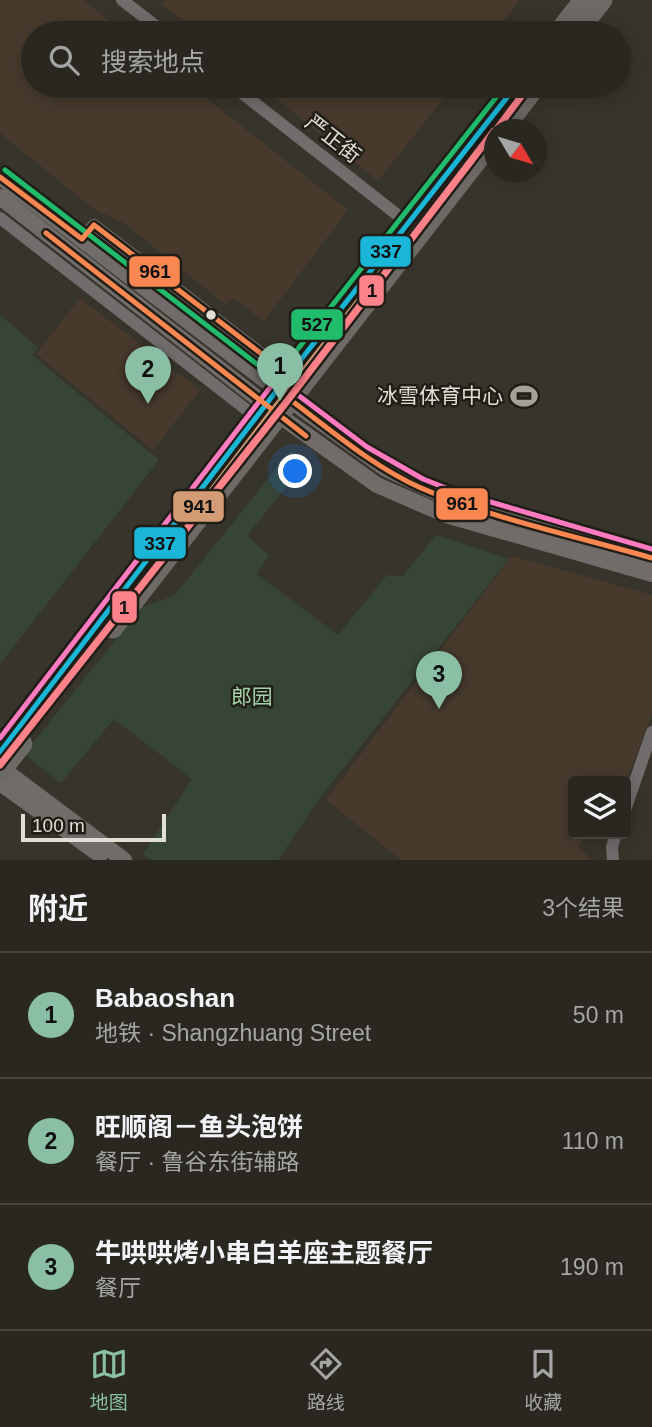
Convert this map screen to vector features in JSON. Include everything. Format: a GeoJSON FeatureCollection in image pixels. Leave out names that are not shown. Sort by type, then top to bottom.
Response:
{"type":"FeatureCollection","features":[{"type":"Feature","properties":{"kind":"highway"},"geometry":{"type":"LineString","coordinates":[[566,21],[583,0]]}},
{"type":"Feature","properties":{"kind":"highway"},"geometry":{"type":"LineString","coordinates":[[586,21],[603,0]]}},
{"type":"Feature","properties":{"kind":"highway"},"geometry":{"type":"LineString","coordinates":[[1,769],[409,224],[507,98]]}},
{"type":"Feature","properties":{"kind":"highway"},"geometry":{"type":"LineString","coordinates":[[512,119],[528,98]]}},
{"type":"Feature","properties":{"kind":"highway"},"geometry":{"type":"LineString","coordinates":[[276,401],[484,153]]}},
{"type":"Feature","properties":{"kind":"main road"},"geometry":{"type":"LineString","coordinates":[[0,177],[82,239],[276,401],[350,469],[411,502],[446,515],[652,574]]}},
{"type":"Feature","properties":{"kind":"main road"},"geometry":{"type":"LineString","coordinates":[[0,197],[276,401],[419,487],[453,500],[652,558]]}},
{"type":"Feature","properties":{"kind":"main road"},"geometry":{"type":"LineString","coordinates":[[1,769],[106,860]]}},
{"type":"Feature","properties":{"kind":"main road"},"geometry":{"type":"LineString","coordinates":[[1,769],[124,860]]}},
{"type":"Feature","properties":{"kind":"street"},"geometry":{"type":"LineString","coordinates":[[122,0],[149,21]]}},
{"type":"Feature","properties":{"kind":"street","name":"严正街"},"geometry":{"type":"LineString","coordinates":[[248,98],[409,224]]}},
{"type":"Feature","properties":{"kind":"street"},"geometry":{"type":"LineString","coordinates":[[0,218],[276,401]]}},
{"type":"Feature","properties":{"kind":"street"},"geometry":{"type":"LineString","coordinates":[[82,239],[94,225],[276,401]]}},
{"type":"Feature","properties":{"kind":"street"},"geometry":{"type":"LineString","coordinates":[[631,793],[652,732]]}},
{"type":"Feature","properties":{"kind":"street"},"geometry":{"type":"LineString","coordinates":[[613,860],[612,847],[615,839]]}},
{"type":"Feature","properties":{"kind":"shaded area"},"geometry":{"type":"Polygon","coordinates":[[[0,0],[83,0],[110,21],[21,21],[21,98],[206,98],[348,210],[264,321],[233,298],[225,304],[124,223],[94,209],[0,133],[0,0]]]}},
{"type":"Feature","properties":{"kind":"shaded area"},"geometry":{"type":"Polygon","coordinates":[[[165,0],[520,0],[503,21],[182,21],[161,4],[165,0]]]}},
{"type":"Feature","properties":{"kind":"shaded area"},"geometry":{"type":"Polygon","coordinates":[[[276,98],[444,98],[378,181],[276,98]]]}},
{"type":"Feature","properties":{"kind":"shaded area"},"geometry":{"type":"Polygon","coordinates":[[[80,298],[200,390],[153,450],[36,354],[80,298]]]}},
{"type":"Feature","properties":{"kind":"shaded area"},"geometry":{"type":"Polygon","coordinates":[[[512,556],[652,595],[652,714],[628,776],[568,776],[568,839],[584,839],[578,846],[592,860],[401,860],[326,800],[512,556]]]}},
{"type":"Feature","properties":{"kind":"green space"},"geometry":{"type":"Polygon","coordinates":[[[0,315],[38,347],[32,355],[159,460],[0,664],[0,315]]]}},
{"type":"Feature","properties":{"kind":"green space","name":"郎园"},"geometry":{"type":"Polygon","coordinates":[[[292,449],[306,462],[247,536],[269,555],[257,574],[338,635],[387,575],[403,576],[436,535],[509,559],[319,799],[278,860],[152,860],[143,854],[192,779],[114,719],[61,783],[24,754],[142,607],[174,596],[292,449]]]}},
{"type":"Feature","properties":{"kind":"transit line","name":"527"},"geometry":{"type":"LineString","coordinates":[[5,170],[275,378],[496,98]]}},
{"type":"Feature","properties":{"kind":"transit line","name":"337"},"geometry":{"type":"LineString","coordinates":[[0,752],[277,390],[507,98]]}},
{"type":"Feature","properties":{"kind":"transit line","name":"941"},"geometry":{"type":"LineString","coordinates":[[7,757],[284,395],[517,98]]}},
{"type":"Feature","properties":{"kind":"transit line","name":"1"},"geometry":{"type":"LineString","coordinates":[[504,119],[520,98]]}},
{"type":"Feature","properties":{"kind":"transit line","name":"1"},"geometry":{"type":"LineString","coordinates":[[0,765],[284,405],[484,144]]}},
{"type":"Feature","properties":{"kind":"transit line","name":"961"},"geometry":{"type":"LineString","coordinates":[[0,177],[82,239],[94,225],[289,375],[292,401],[354,448],[404,480],[476,509],[652,558]]}},
{"type":"Feature","properties":{"kind":"transit line","name":"961"},"geometry":{"type":"LineString","coordinates":[[46,233],[306,436]]}},
{"type":"Feature","properties":{"kind":"transit line","name":"1"},"geometry":{"type":"LineString","coordinates":[[0,738],[275,381],[282,383],[367,447],[423,479],[456,492],[652,549]]}},
{"type":"Feature","properties":{"kind":"place","name":"冰雪体育中心"},"geometry":{"type":"Point","coordinates":[524,396]}},
{"type":"Feature","properties":{"kind":"place","name":"Babaoshan"},"geometry":{"type":"Point","coordinates":[280,401]}},
{"type":"Feature","properties":{"kind":"place","name":"旺顺阁－鱼头泡饼"},"geometry":{"type":"Point","coordinates":[148,404]}},
{"type":"Feature","properties":{"kind":"place","name":"牛哄哄烤小串白羊座主题餐厅"},"geometry":{"type":"Point","coordinates":[439,709]}}]}
